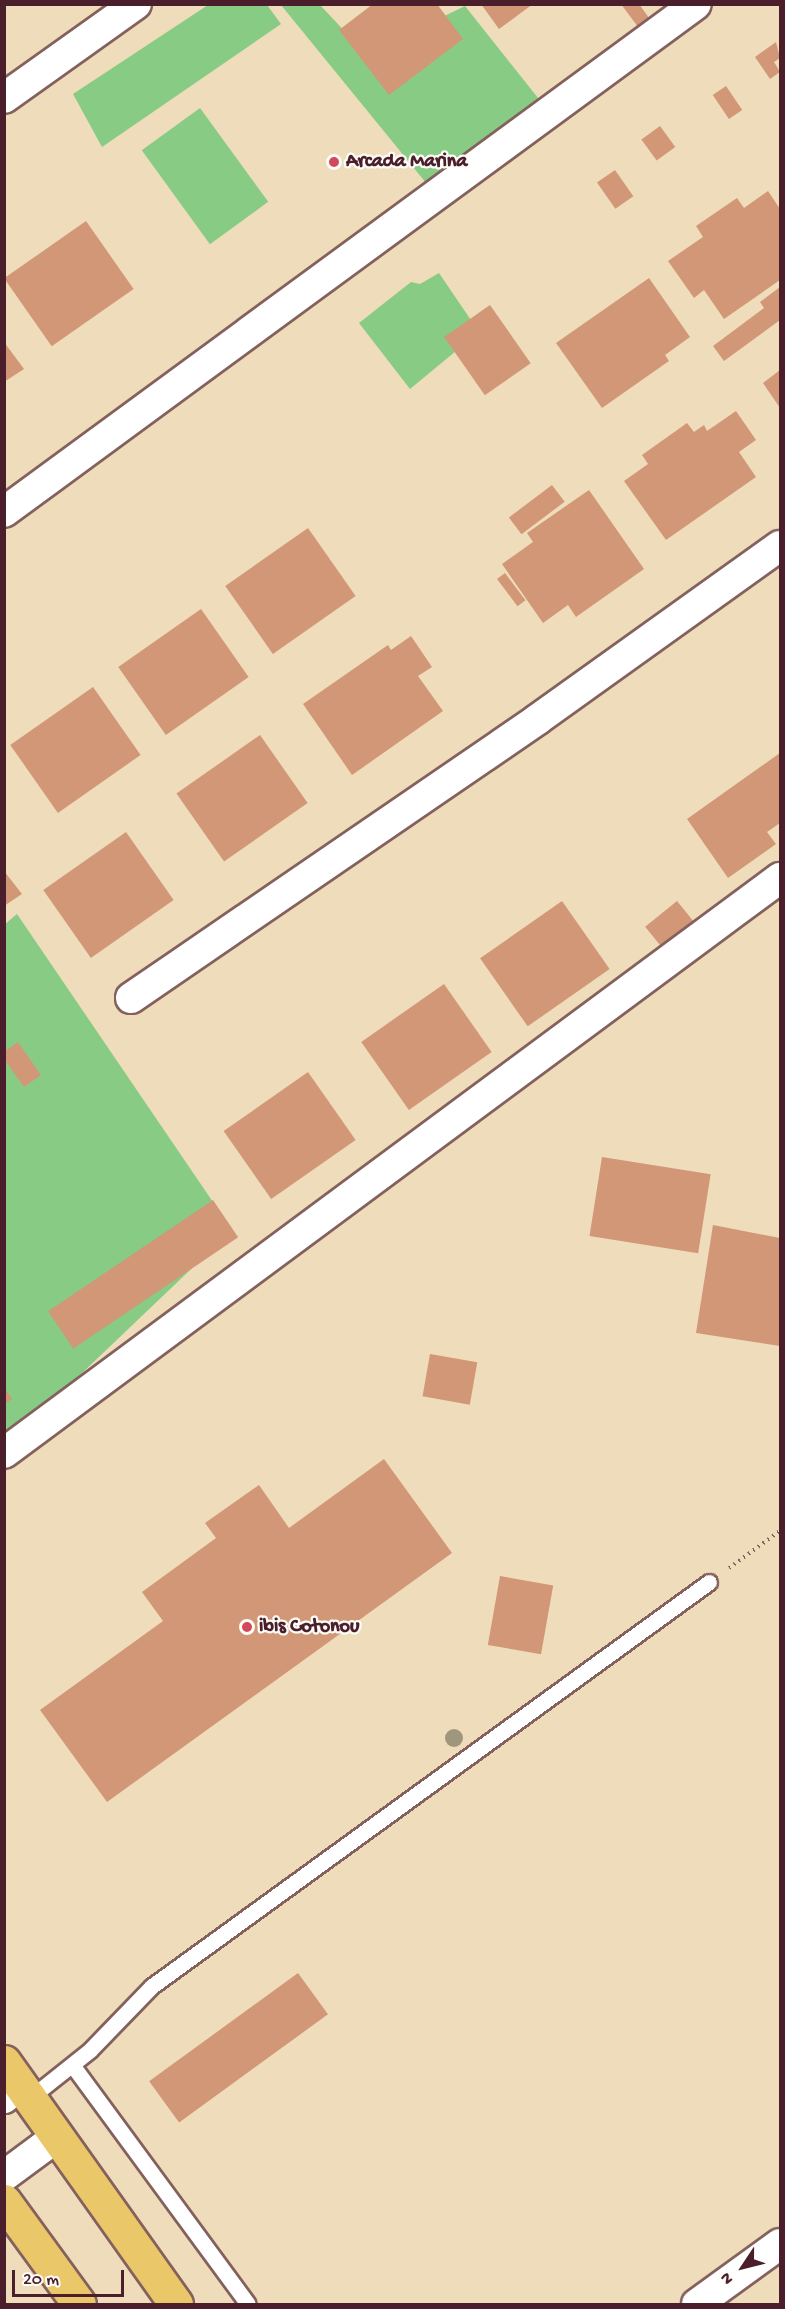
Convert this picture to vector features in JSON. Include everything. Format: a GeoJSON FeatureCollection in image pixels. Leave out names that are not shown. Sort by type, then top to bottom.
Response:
{"type":"FeatureCollection","features":[{"type":"Feature","properties":{"kind":"main road"},"geometry":{"type":"LineString","coordinates":[[15,2085],[58,2136],[176,2304]]}},
{"type":"Feature","properties":{"kind":"main road"},"geometry":{"type":"LineString","coordinates":[[4,2201],[79,2304]]}},
{"type":"Feature","properties":{"kind":"street"},"geometry":{"type":"LineString","coordinates":[[4,98],[136,4]]}},
{"type":"Feature","properties":{"kind":"street"},"geometry":{"type":"LineString","coordinates":[[4,512],[696,4]]}},
{"type":"Feature","properties":{"kind":"street"},"geometry":{"type":"LineString","coordinates":[[131,998],[538,719],[780,546]]}},
{"type":"Feature","properties":{"kind":"street"},"geometry":{"type":"LineString","coordinates":[[4,1453],[780,878]]}},
{"type":"Feature","properties":{"kind":"street"},"geometry":{"type":"LineString","coordinates":[[4,2176],[58,2136]]}},
{"type":"Feature","properties":{"kind":"street"},"geometry":{"type":"LineString","coordinates":[[697,2304],[780,2244]]}},
{"type":"Feature","properties":{"kind":"lane"},"geometry":{"type":"LineString","coordinates":[[15,2085],[73,2066],[152,1986],[709,1582]]}},
{"type":"Feature","properties":{"kind":"lane"},"geometry":{"type":"LineString","coordinates":[[73,2066],[248,2304]]}},
{"type":"Feature","properties":{"kind":"path"},"geometry":{"type":"LineString","coordinates":[[709,1582],[780,1531]]}},
{"type":"Feature","properties":{"kind":"green space"},"geometry":{"type":"Polygon","coordinates":[[[208,5],[267,5],[281,24],[102,147],[73,94],[208,5]]]}},
{"type":"Feature","properties":{"kind":"green space"},"geometry":{"type":"Polygon","coordinates":[[[281,5],[320,5],[366,54],[465,6],[542,103],[431,189],[281,5]]]}},
{"type":"Feature","properties":{"kind":"green space"},"geometry":{"type":"Polygon","coordinates":[[[200,108],[268,202],[210,244],[142,150],[200,108]]]}},
{"type":"Feature","properties":{"kind":"green space"},"geometry":{"type":"Polygon","coordinates":[[[439,273],[479,332],[410,389],[359,323],[411,282],[420,284],[439,273]]]}},
{"type":"Feature","properties":{"kind":"green space"},"geometry":{"type":"Polygon","coordinates":[[[17,914],[232,1230],[37,1416],[4,1440],[4,925],[17,914]]]}},
{"type":"Feature","properties":{"kind":"building"},"geometry":{"type":"Polygon","coordinates":[[[373,4],[437,4],[463,39],[389,95],[339,30],[373,4]]]}},
{"type":"Feature","properties":{"kind":"building"},"geometry":{"type":"Polygon","coordinates":[[[481,4],[533,4],[499,29],[481,4]]]}},
{"type":"Feature","properties":{"kind":"building"},"geometry":{"type":"Polygon","coordinates":[[[621,4],[639,4],[649,18],[638,27],[621,4]]]}},
{"type":"Feature","properties":{"kind":"building"},"geometry":{"type":"Polygon","coordinates":[[[776,42],[780,58],[774,62],[780,72],[770,79],[755,57],[776,42]]]}},
{"type":"Feature","properties":{"kind":"building"},"geometry":{"type":"Polygon","coordinates":[[[726,86],[742,110],[729,119],[713,95],[726,86]]]}},
{"type":"Feature","properties":{"kind":"building"},"geometry":{"type":"Polygon","coordinates":[[[660,126],[675,147],[657,161],[641,140],[660,126]]]}},
{"type":"Feature","properties":{"kind":"building"},"geometry":{"type":"Polygon","coordinates":[[[615,170],[633,196],[615,209],[597,183],[615,170]]]}},
{"type":"Feature","properties":{"kind":"building"},"geometry":{"type":"Polygon","coordinates":[[[768,191],[780,209],[780,280],[724,319],[704,290],[694,298],[668,261],[703,237],[696,226],[737,198],[744,208],[768,191]]]}},
{"type":"Feature","properties":{"kind":"building"},"geometry":{"type":"Polygon","coordinates":[[[86,221],[134,289],[52,346],[4,278],[86,221]]]}},
{"type":"Feature","properties":{"kind":"building"},"geometry":{"type":"Polygon","coordinates":[[[649,278],[690,337],[665,355],[669,361],[602,408],[556,343],[649,278]]]}},
{"type":"Feature","properties":{"kind":"building"},"geometry":{"type":"Polygon","coordinates":[[[780,287],[780,320],[724,361],[713,346],[764,308],[760,302],[780,287]]]}},
{"type":"Feature","properties":{"kind":"building"},"geometry":{"type":"Polygon","coordinates":[[[490,305],[531,363],[485,395],[444,337],[490,305]]]}},
{"type":"Feature","properties":{"kind":"building"},"geometry":{"type":"Polygon","coordinates":[[[4,342],[24,369],[4,382],[4,342]]]}},
{"type":"Feature","properties":{"kind":"building"},"geometry":{"type":"Polygon","coordinates":[[[780,370],[780,408],[763,383],[780,370]]]}},
{"type":"Feature","properties":{"kind":"building"},"geometry":{"type":"Polygon","coordinates":[[[736,411],[756,440],[739,452],[756,477],[666,540],[624,481],[648,464],[642,455],[687,423],[694,432],[704,425],[707,431],[736,411]]]}},
{"type":"Feature","properties":{"kind":"building"},"geometry":{"type":"Polygon","coordinates":[[[552,485],[565,502],[522,534],[509,517],[552,485]]]}},
{"type":"Feature","properties":{"kind":"building"},"geometry":{"type":"Polygon","coordinates":[[[589,490],[644,569],[576,617],[568,605],[543,623],[502,564],[533,542],[527,533],[589,490]]]}},
{"type":"Feature","properties":{"kind":"building"},"geometry":{"type":"Polygon","coordinates":[[[308,528],[356,596],[273,654],[225,586],[308,528]]]}},
{"type":"Feature","properties":{"kind":"building"},"geometry":{"type":"Polygon","coordinates":[[[505,573],[525,600],[517,606],[497,579],[505,573]]]}},
{"type":"Feature","properties":{"kind":"building"},"geometry":{"type":"Polygon","coordinates":[[[201,609],[249,677],[166,735],[118,667],[201,609]]]}},
{"type":"Feature","properties":{"kind":"building"},"geometry":{"type":"Polygon","coordinates":[[[411,636],[432,667],[418,676],[443,711],[352,775],[303,704],[388,645],[391,650],[411,636]]]}},
{"type":"Feature","properties":{"kind":"building"},"geometry":{"type":"Polygon","coordinates":[[[93,687],[141,755],[58,813],[10,745],[93,687]]]}},
{"type":"Feature","properties":{"kind":"building"},"geometry":{"type":"Polygon","coordinates":[[[260,735],[308,803],[224,861],[176,794],[260,735]]]}},
{"type":"Feature","properties":{"kind":"building"},"geometry":{"type":"Polygon","coordinates":[[[780,753],[780,823],[767,832],[776,844],[728,878],[687,819],[780,753]]]}},
{"type":"Feature","properties":{"kind":"building"},"geometry":{"type":"Polygon","coordinates":[[[126,832],[174,900],[91,958],[43,890],[126,832]]]}},
{"type":"Feature","properties":{"kind":"building"},"geometry":{"type":"Polygon","coordinates":[[[4,871],[22,894],[4,906],[4,871]]]}},
{"type":"Feature","properties":{"kind":"building"},"geometry":{"type":"Polygon","coordinates":[[[562,901],[610,969],[528,1026],[480,958],[562,901]]]}},
{"type":"Feature","properties":{"kind":"building"},"geometry":{"type":"Polygon","coordinates":[[[677,901],[701,931],[669,956],[645,927],[677,901]]]}},
{"type":"Feature","properties":{"kind":"building"},"geometry":{"type":"Polygon","coordinates":[[[444,984],[492,1052],[409,1110],[361,1042],[444,984]]]}},
{"type":"Feature","properties":{"kind":"building"},"geometry":{"type":"Polygon","coordinates":[[[18,1042],[41,1075],[24,1087],[4,1059],[4,1052],[18,1042]]]}},
{"type":"Feature","properties":{"kind":"building"},"geometry":{"type":"Polygon","coordinates":[[[308,1072],[356,1140],[271,1199],[224,1131],[308,1072]]]}},
{"type":"Feature","properties":{"kind":"building"},"geometry":{"type":"Polygon","coordinates":[[[602,1157],[711,1174],[698,1253],[589,1236],[602,1157]]]}},
{"type":"Feature","properties":{"kind":"building"},"geometry":{"type":"Polygon","coordinates":[[[213,1200],[238,1237],[73,1349],[48,1311],[213,1200]]]}},
{"type":"Feature","properties":{"kind":"building"},"geometry":{"type":"Polygon","coordinates":[[[713,1225],[780,1238],[780,1346],[696,1333],[713,1225]]]}},
{"type":"Feature","properties":{"kind":"building"},"geometry":{"type":"Polygon","coordinates":[[[430,1354],[477,1362],[470,1405],[423,1396],[430,1354]]]}},
{"type":"Feature","properties":{"kind":"building"},"geometry":{"type":"Polygon","coordinates":[[[4,1387],[12,1399],[4,1404],[4,1387]]]}},
{"type":"Feature","properties":{"kind":"building"},"geometry":{"type":"Polygon","coordinates":[[[384,1459],[452,1553],[107,1802],[40,1710],[163,1621],[142,1592],[216,1538],[205,1523],[259,1485],[289,1528],[384,1459]]]}},
{"type":"Feature","properties":{"kind":"building"},"geometry":{"type":"Polygon","coordinates":[[[500,1576],[553,1585],[541,1654],[488,1645],[500,1576]]]}},
{"type":"Feature","properties":{"kind":"building"},"geometry":{"type":"Polygon","coordinates":[[[298,1973],[328,2014],[179,2122],[149,2081],[298,1973]]]}},
{"type":"Feature","properties":{"kind":"place","name":"Arcada Marina"},"geometry":{"type":"Point","coordinates":[334,162]}},
{"type":"Feature","properties":{"kind":"place","name":"ibis Cotonou"},"geometry":{"type":"Point","coordinates":[247,1627]}}]}
